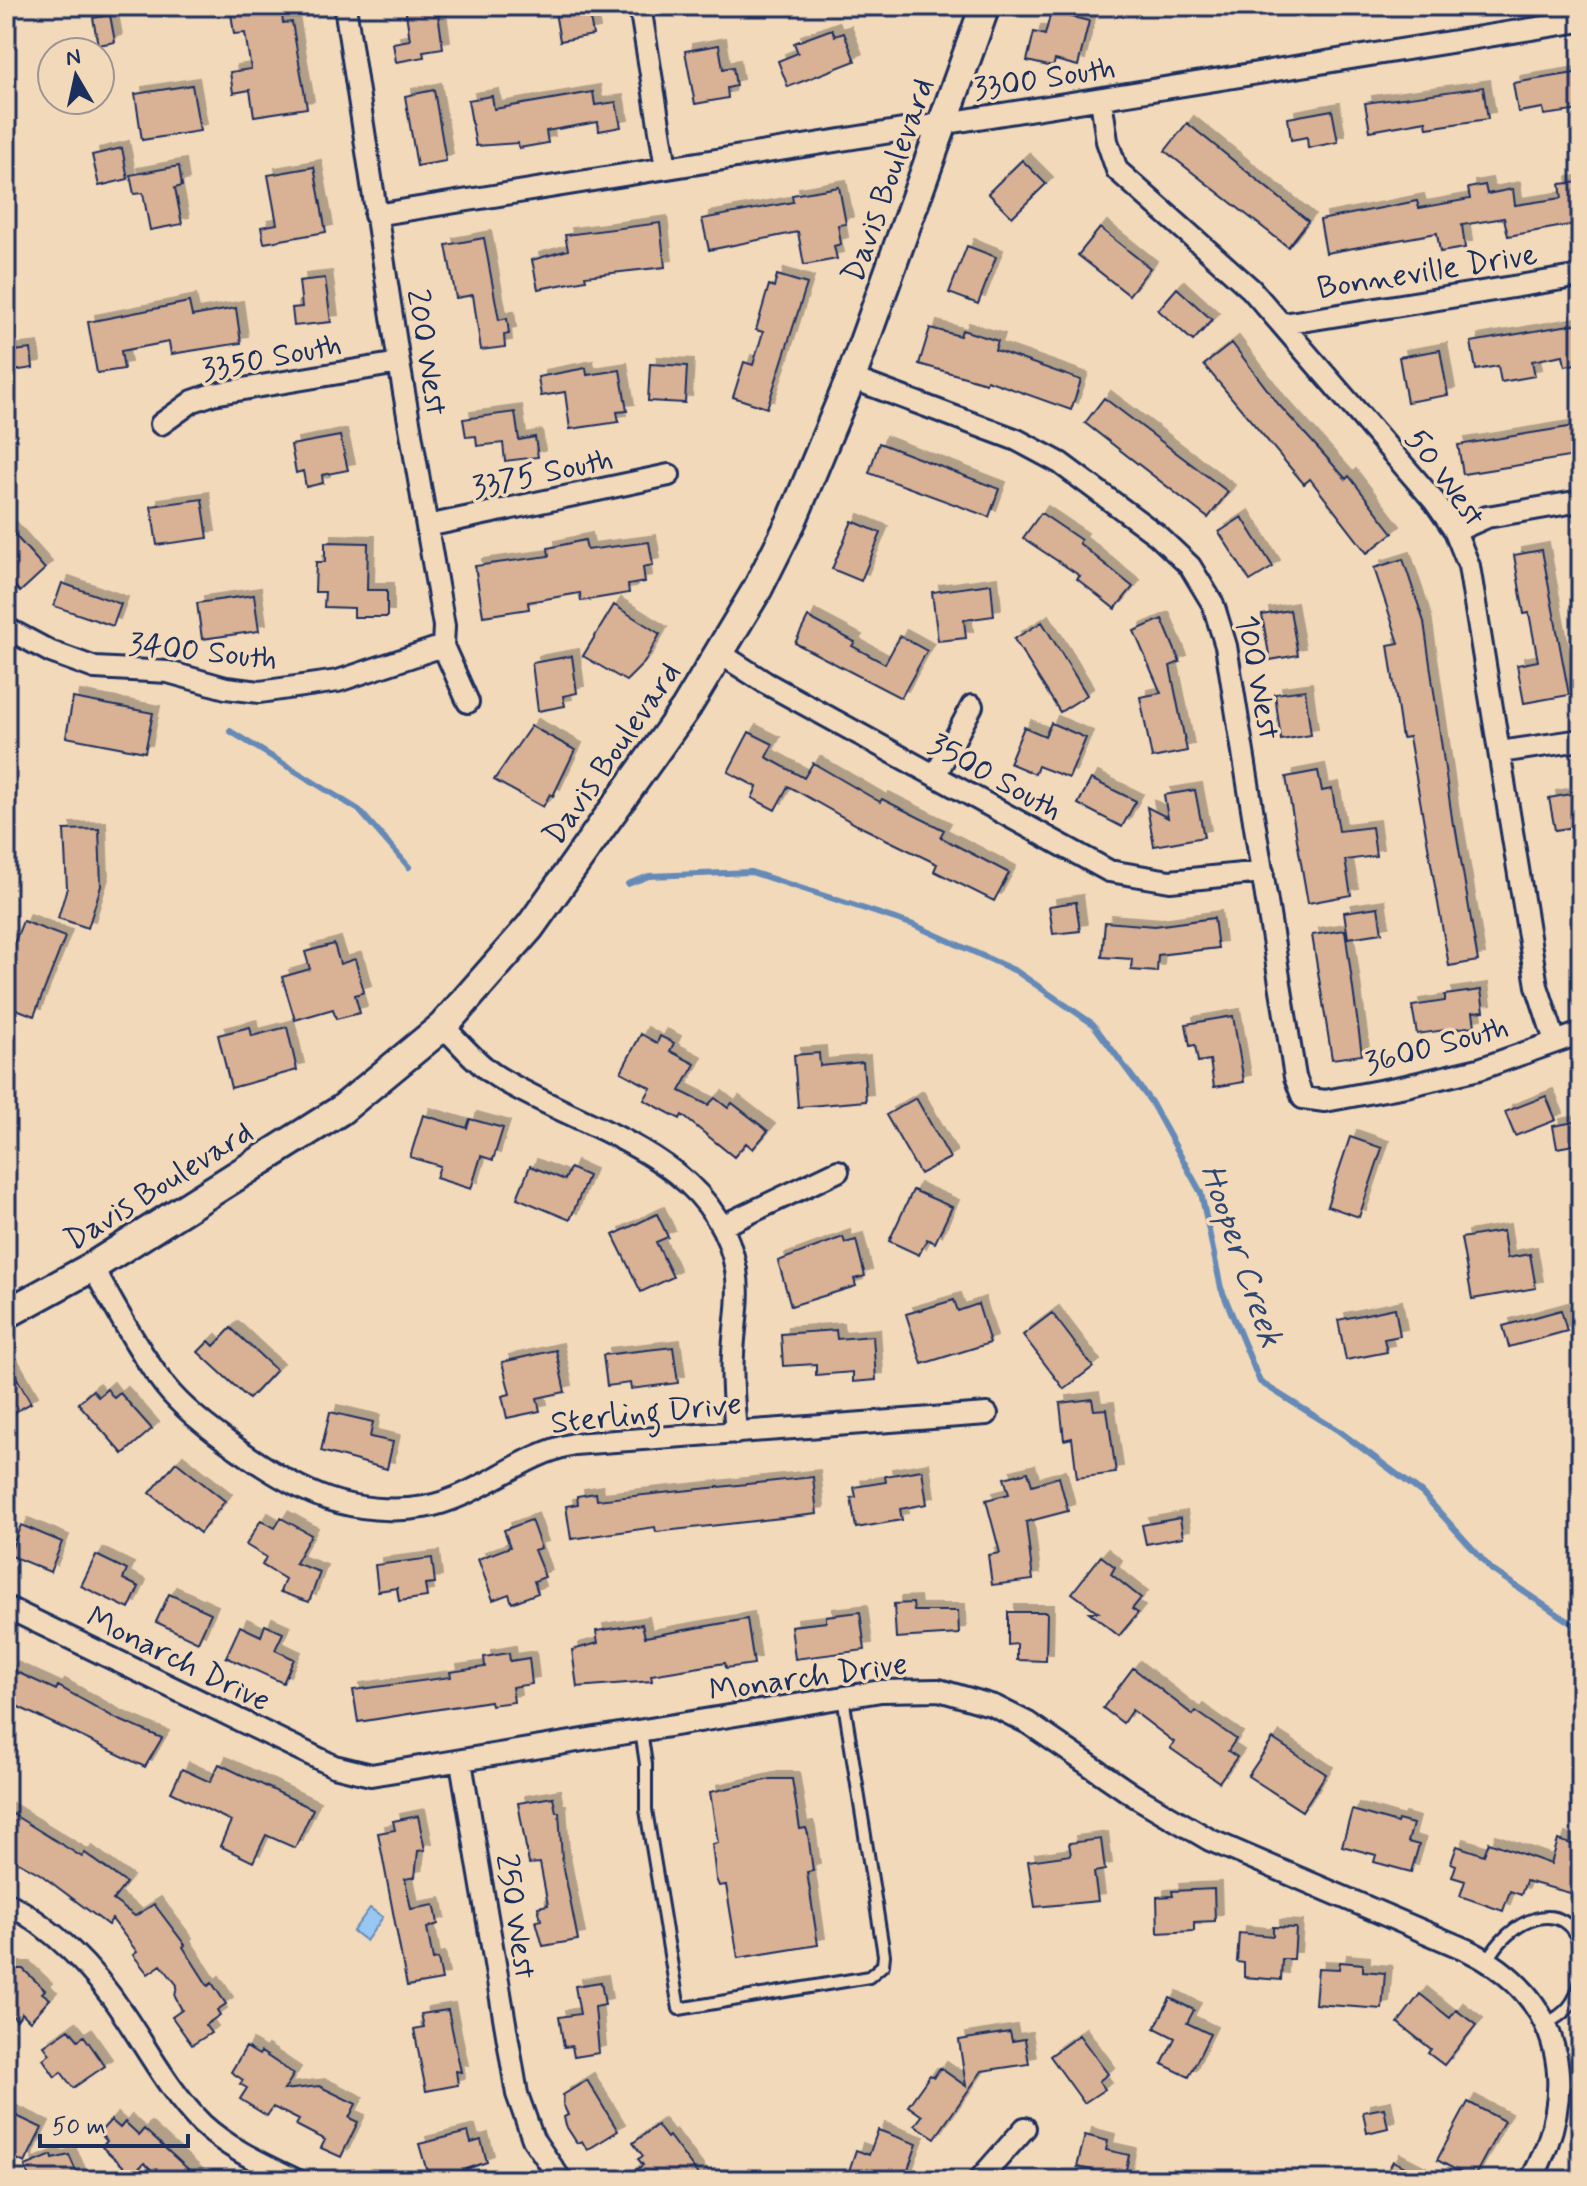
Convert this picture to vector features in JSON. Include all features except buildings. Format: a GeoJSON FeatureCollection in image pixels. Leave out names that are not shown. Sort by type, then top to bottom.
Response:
{"type":"FeatureCollection","features":[{"type":"Feature","properties":{"kind":"street","name":"200 West"},"geometry":{"type":"LineString","coordinates":[[345,6],[375,215],[444,626],[443,646],[468,702]]}},
{"type":"Feature","properties":{"kind":"street"},"geometry":{"type":"LineString","coordinates":[[640,6],[666,168]]}},
{"type":"Feature","properties":{"kind":"street","name":"Davis Boulevard"},"geometry":{"type":"LineString","coordinates":[[6,1314],[92,1267],[341,1110],[443,1026],[530,927],[616,809],[721,654],[792,520],[851,378],[946,123],[985,6]]}},
{"type":"Feature","properties":{"kind":"street","name":"3300 South"},"geometry":{"type":"LineString","coordinates":[[375,215],[1581,21]]}},
{"type":"Feature","properties":{"kind":"street","name":"50 West"},"geometry":{"type":"LineString","coordinates":[[1101,99],[1107,141],[1117,170],[1229,268],[1283,324],[1435,502],[1455,531],[1469,566],[1537,986],[1555,1041]]}},
{"type":"Feature","properties":{"kind":"street","name":"Bonneville Drive"},"geometry":{"type":"LineString","coordinates":[[1283,324],[1581,276]]}},
{"type":"Feature","properties":{"kind":"street","name":"3350 South"},"geometry":{"type":"LineString","coordinates":[[161,424],[193,401],[213,394],[399,363]]}},
{"type":"Feature","properties":{"kind":"street","name":"100 West"},"geometry":{"type":"LineString","coordinates":[[851,378],[1036,449],[1157,535],[1190,566],[1203,584],[1221,625],[1295,1077],[1303,1098]]}},
{"type":"Feature","properties":{"kind":"street","name":"3375 South"},"geometry":{"type":"LineString","coordinates":[[427,526],[669,475]]}},
{"type":"Feature","properties":{"kind":"street"},"geometry":{"type":"LineString","coordinates":[[1455,531],[1487,517],[1581,501]]}},
{"type":"Feature","properties":{"kind":"street","name":"3400 South"},"geometry":{"type":"LineString","coordinates":[[6,628],[51,652],[95,668],[168,672],[226,688],[260,692],[338,681],[443,646]]}},
{"type":"Feature","properties":{"kind":"street","name":"3500 South"},"geometry":{"type":"LineString","coordinates":[[721,654],[1091,863],[1125,876],[1170,881],[1263,872]]}},
{"type":"Feature","properties":{"kind":"street"},"geometry":{"type":"LineString","coordinates":[[935,776],[972,706]]}},
{"type":"Feature","properties":{"kind":"street"},"geometry":{"type":"LineString","coordinates":[[1500,752],[1581,740]]}},
{"type":"Feature","properties":{"kind":"street"},"geometry":{"type":"LineString","coordinates":[[443,1026],[495,1075],[662,1162],[703,1197],[722,1226],[736,1267],[738,1285],[732,1364],[736,1433]]}},
{"type":"Feature","properties":{"kind":"street","name":"3600 South"},"geometry":{"type":"LineString","coordinates":[[1303,1098],[1325,1101],[1479,1069],[1581,1033]]}},
{"type":"Feature","properties":{"kind":"street"},"geometry":{"type":"LineString","coordinates":[[722,1226],[838,1171]]}},
{"type":"Feature","properties":{"kind":"street","name":"Sterling Drive"},"geometry":{"type":"LineString","coordinates":[[92,1267],[150,1364],[181,1404],[221,1438],[328,1499],[383,1509],[423,1507],[473,1490],[525,1459],[557,1447],[591,1441],[987,1414]]}},
{"type":"Feature","properties":{"kind":"street","name":"Monarch Drive"},"geometry":{"type":"LineString","coordinates":[[6,1607],[346,1771],[384,1775],[843,1697],[919,1688],[976,1699],[1028,1723],[1133,1795],[1210,1840],[1488,1961],[1526,1995],[1545,2024],[1559,2067],[1559,2103],[1552,2137],[1531,2180]]}},
{"type":"Feature","properties":{"kind":"street","name":"250 West"},"geometry":{"type":"LineString","coordinates":[[461,1762],[514,2081],[526,2122],[552,2177]]}},
{"type":"Feature","properties":{"kind":"street"},"geometry":{"type":"LineString","coordinates":[[6,1902],[40,1925],[85,1965],[122,2012],[173,2090],[203,2124],[241,2152],[296,2180]]}},
{"type":"Feature","properties":{"kind":"street"},"geometry":{"type":"LineString","coordinates":[[979,2180],[1025,2128]]}},
{"type":"Feature","properties":{"kind":"lane"},"geometry":{"type":"LineString","coordinates":[[641,1731],[646,1764],[646,1810],[679,2009],[853,1980],[869,1977],[883,1965],[884,1955],[843,1697]]}},
{"type":"Feature","properties":{"kind":"lane"},"geometry":{"type":"LineString","coordinates":[[1488,1961],[1496,1944],[1512,1928],[1528,1920],[1545,1917],[1558,1920],[1570,1929],[1581,1949]]}},
{"type":"Feature","properties":{"kind":"lane"},"geometry":{"type":"LineString","coordinates":[[1545,2024],[1562,2015],[1574,2002],[1581,1981]]}},
{"type":"Feature","properties":{"kind":"water"},"geometry":{"type":"Polygon","coordinates":[[[370,1908],[383,1917],[366,1941],[353,1931],[370,1908]]]}},
{"type":"Feature","properties":{"kind":"waterway","name":"Hooper Creek"},"geometry":{"type":"LineString","coordinates":[[230,731],[359,810],[409,867]]}},
{"type":"Feature","properties":{"kind":"waterway","name":"Hooper Creek"},"geometry":{"type":"LineString","coordinates":[[628,884],[649,876],[751,872],[914,925],[1016,971],[1093,1024],[1151,1102],[1201,1193],[1221,1288],[1260,1382],[1339,1431],[1422,1493],[1492,1570],[1581,1630]]}}]}
